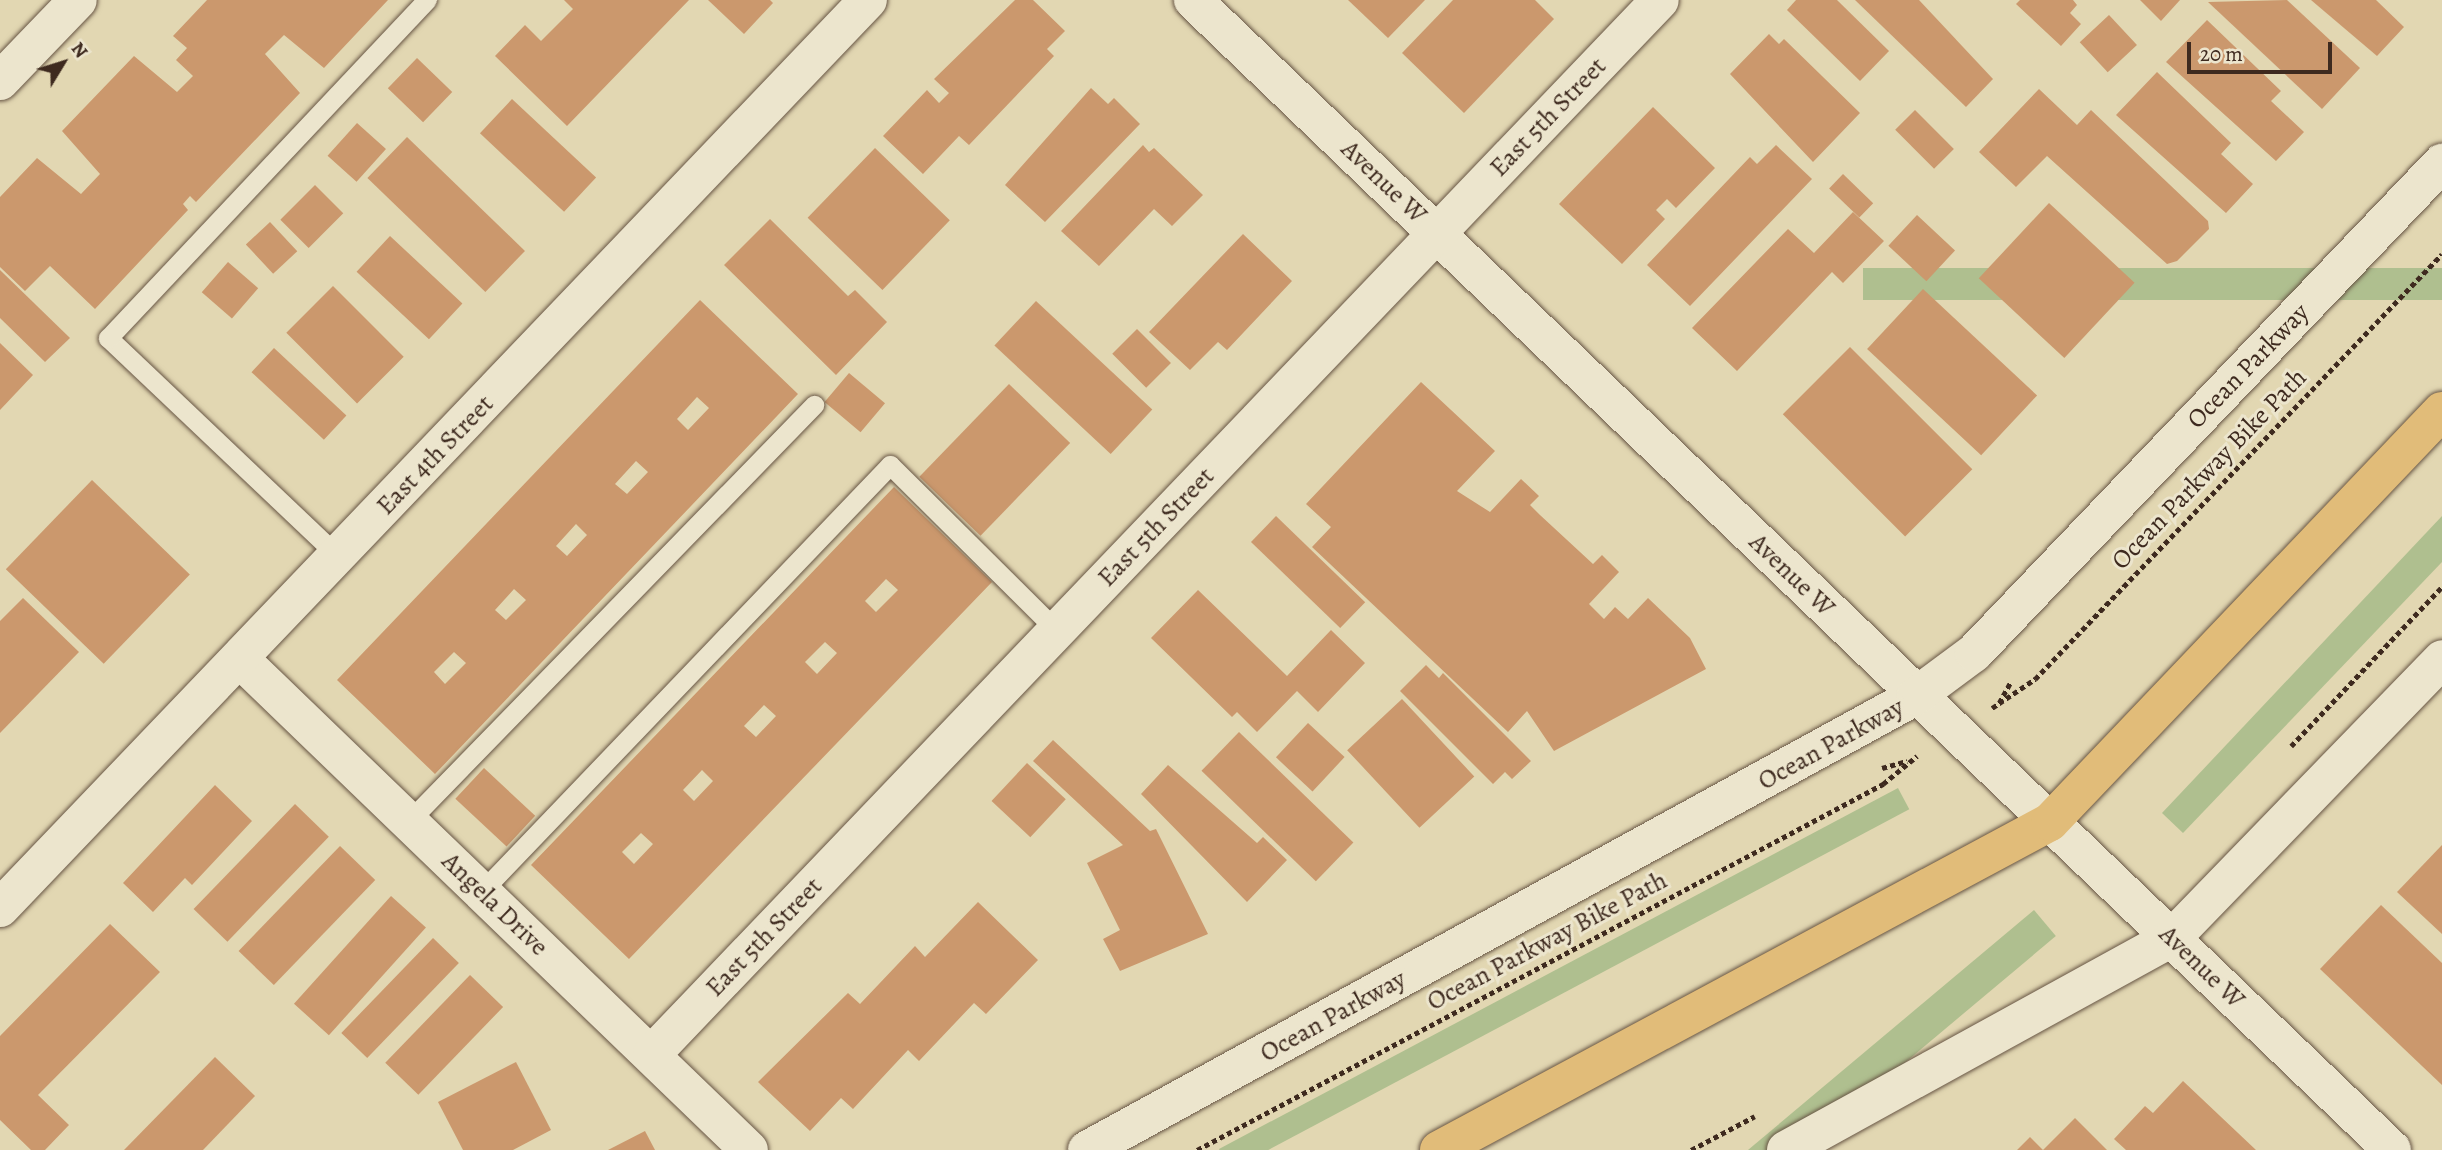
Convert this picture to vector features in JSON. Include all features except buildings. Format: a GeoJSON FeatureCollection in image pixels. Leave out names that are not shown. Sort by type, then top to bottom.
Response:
{"type":"FeatureCollection","features":[{"type":"Feature","properties":{"kind":"main road"},"geometry":{"type":"LineString","coordinates":[[1439,1150],[2050,822],[2442,411]]}},
{"type":"Feature","properties":{"kind":"street"},"geometry":{"type":"LineString","coordinates":[[0,81],[78,0]]}},
{"type":"Feature","properties":{"kind":"street","name":"East 4th Street"},"geometry":{"type":"LineString","coordinates":[[0,908],[868,0]]}},
{"type":"Feature","properties":{"kind":"street","name":"Avenue W"},"geometry":{"type":"LineString","coordinates":[[1193,0],[2392,1150]]}},
{"type":"Feature","properties":{"kind":"street","name":"East 5th Street"},"geometry":{"type":"LineString","coordinates":[[652,1054],[1660,0]]}},
{"type":"Feature","properties":{"kind":"street","name":"Ocean Parkway"},"geometry":{"type":"LineString","coordinates":[[1087,1150],[1916,696],[1974,653],[2442,163]]}},
{"type":"Feature","properties":{"kind":"street","name":"Angela Drive"},"geometry":{"type":"LineString","coordinates":[[240,659],[749,1150]]}},
{"type":"Feature","properties":{"kind":"street"},"geometry":{"type":"LineString","coordinates":[[1787,1150],[2172,938],[2442,659]]}},
{"type":"Feature","properties":{"kind":"lane"},"geometry":{"type":"LineString","coordinates":[[338,556],[108,338],[427,0]]}},
{"type":"Feature","properties":{"kind":"lane"},"geometry":{"type":"LineString","coordinates":[[410,821],[814,405]]}},
{"type":"Feature","properties":{"kind":"lane"},"geometry":{"type":"LineString","coordinates":[[482,891],[890,465],[1057,631]]}},
{"type":"Feature","properties":{"kind":"path","name":"Ocean Parkway Bike Path"},"geometry":{"type":"LineString","coordinates":[[1999,704],[2035,679],[2442,254]]}},
{"type":"Feature","properties":{"kind":"path"},"geometry":{"type":"LineString","coordinates":[[2281,757],[2442,587]]}},
{"type":"Feature","properties":{"kind":"path","name":"Ocean Parkway Bike Path"},"geometry":{"type":"LineString","coordinates":[[1197,1150],[1883,783],[1912,760]]}},
{"type":"Feature","properties":{"kind":"green space"},"geometry":{"type":"Polygon","coordinates":[[[1863,268],[2442,268],[2442,300],[1863,300],[1863,268]]]}},
{"type":"Feature","properties":{"kind":"green space"},"geometry":{"type":"Polygon","coordinates":[[[2442,516],[2442,562],[2183,833],[2162,813],[2442,516]]]}},
{"type":"Feature","properties":{"kind":"green space"},"geometry":{"type":"Polygon","coordinates":[[[1898,788],[1909,809],[1268,1150],[1219,1149],[1898,788]]]}},
{"type":"Feature","properties":{"kind":"green space"},"geometry":{"type":"Polygon","coordinates":[[[2034,910],[2056,936],[1801,1150],[1748,1150],[2034,910]]]}}]}
